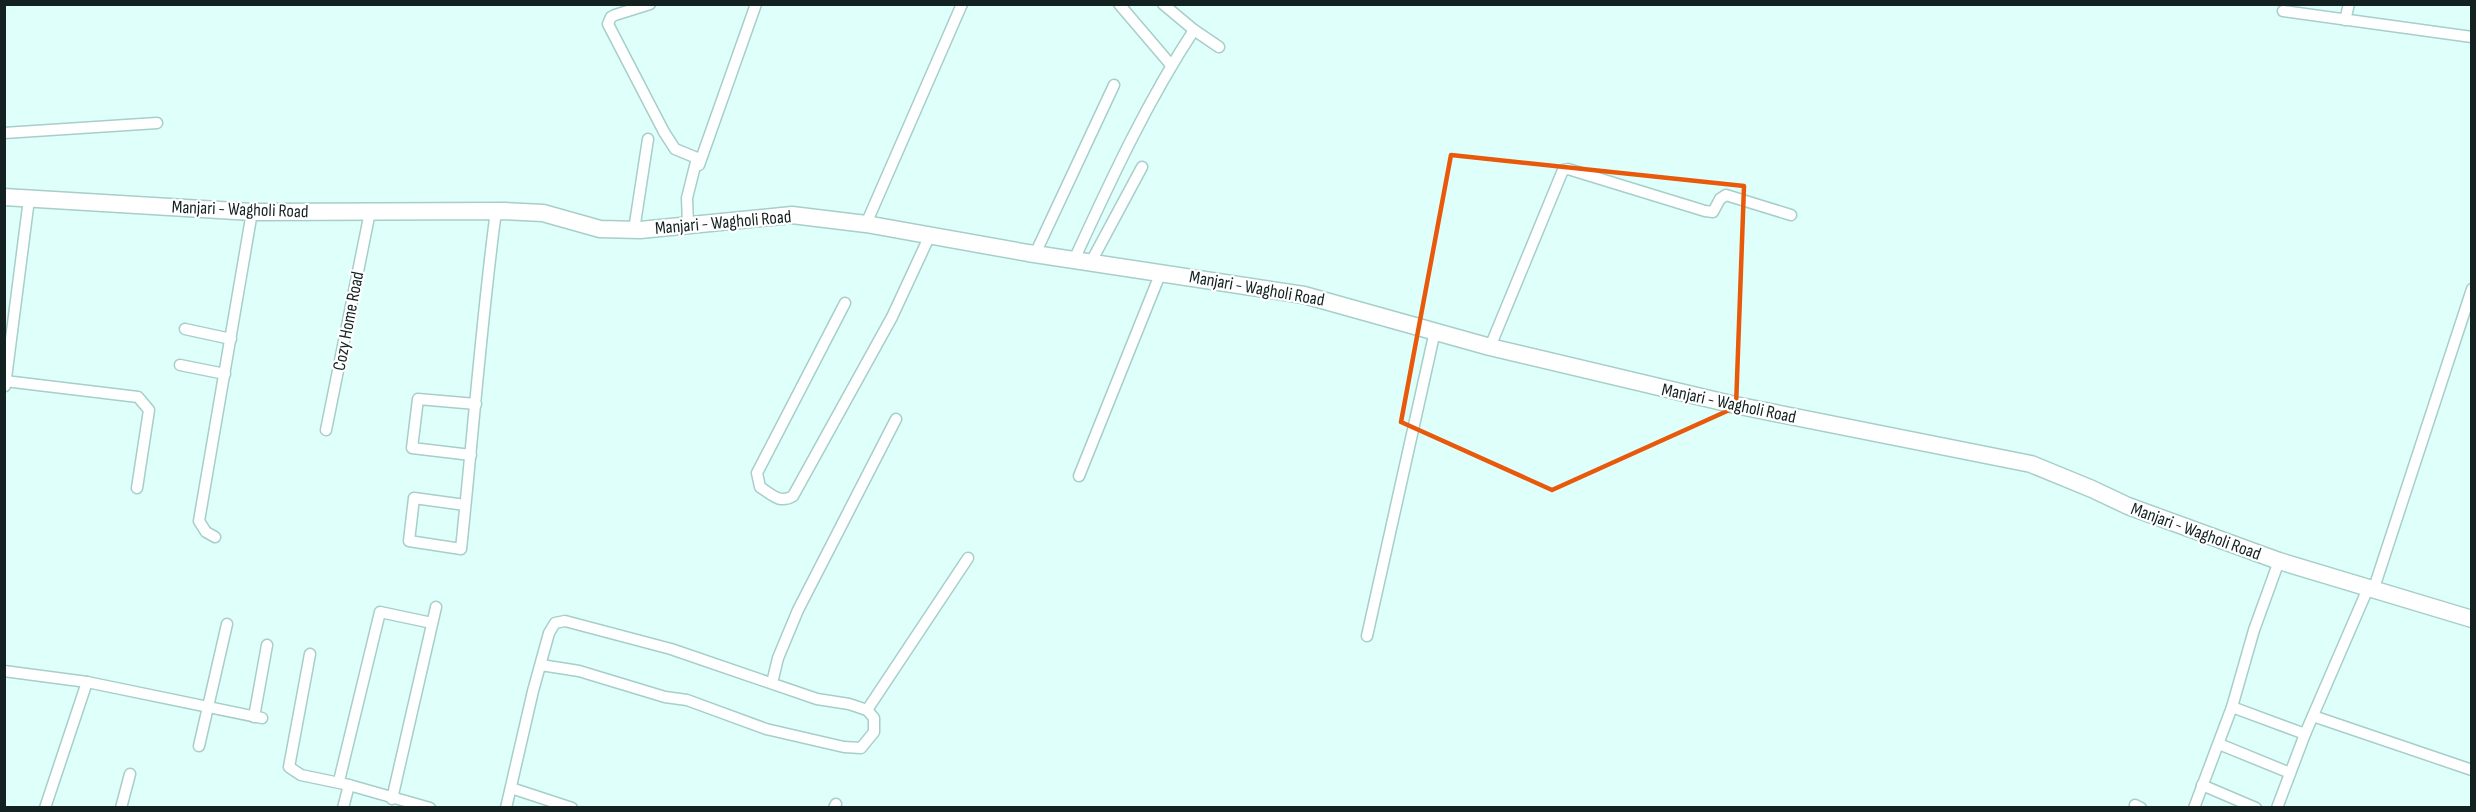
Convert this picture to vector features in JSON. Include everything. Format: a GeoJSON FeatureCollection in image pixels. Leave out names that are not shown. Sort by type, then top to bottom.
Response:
{"type":"FeatureCollection","features":[{"type":"Feature","properties":{"kind":"main road","name":"Manjari - Wagholi Road"},"geometry":{"type":"LineString","coordinates":[[4,197],[252,212],[496,211],[543,213],[600,229],[634,230],[792,215],[866,224],[1035,254],[1304,295],[1490,347],[1735,405],[2031,464],[2128,506],[2279,561],[2372,587],[2472,619]]}},
{"type":"Feature","properties":{"kind":"street"},"geometry":{"type":"LineString","coordinates":[[650,4],[615,15],[608,24],[675,149],[697,158],[687,198],[688,225]]}},
{"type":"Feature","properties":{"kind":"street"},"geometry":{"type":"LineString","coordinates":[[687,198],[756,4]]}},
{"type":"Feature","properties":{"kind":"street"},"geometry":{"type":"LineString","coordinates":[[866,224],[962,4]]}},
{"type":"Feature","properties":{"kind":"street"},"geometry":{"type":"LineString","coordinates":[[1119,4],[1171,65]]}},
{"type":"Feature","properties":{"kind":"street"},"geometry":{"type":"LineString","coordinates":[[1162,4],[1219,47]]}},
{"type":"Feature","properties":{"kind":"street"},"geometry":{"type":"LineString","coordinates":[[2345,20],[2349,4]]}},
{"type":"Feature","properties":{"kind":"street"},"geometry":{"type":"LineString","coordinates":[[2283,11],[2472,37]]}},
{"type":"Feature","properties":{"kind":"street"},"geometry":{"type":"LineString","coordinates":[[1074,260],[1114,174],[1171,65],[1194,30]]}},
{"type":"Feature","properties":{"kind":"street"},"geometry":{"type":"LineString","coordinates":[[1035,254],[1114,85]]}},
{"type":"Feature","properties":{"kind":"street"},"geometry":{"type":"LineString","coordinates":[[4,133],[157,123]]}},
{"type":"Feature","properties":{"kind":"street"},"geometry":{"type":"LineString","coordinates":[[634,230],[648,139]]}},
{"type":"Feature","properties":{"kind":"street"},"geometry":{"type":"LineString","coordinates":[[1091,262],[1142,167]]}},
{"type":"Feature","properties":{"kind":"street"},"geometry":{"type":"LineString","coordinates":[[1490,347],[1563,170],[1568,169],[1710,212],[1713,212],[1720,199],[1726,195],[1791,215]]}},
{"type":"Feature","properties":{"kind":"street"},"geometry":{"type":"LineString","coordinates":[[4,387],[29,199]]}},
{"type":"Feature","properties":{"kind":"street"},"geometry":{"type":"LineString","coordinates":[[465,505],[414,498],[409,541],[460,549],[471,455],[496,211]]}},
{"type":"Feature","properties":{"kind":"street"},"geometry":{"type":"LineString","coordinates":[[215,537],[206,532],[200,521],[252,212]]}},
{"type":"Feature","properties":{"kind":"street","name":"Cozy Home Road"},"geometry":{"type":"LineString","coordinates":[[326,430],[370,212]]}},
{"type":"Feature","properties":{"kind":"street"},"geometry":{"type":"LineString","coordinates":[[844,303],[757,473],[760,487],[779,500],[786,501],[794,496],[892,317],[930,235]]}},
{"type":"Feature","properties":{"kind":"street"},"geometry":{"type":"LineString","coordinates":[[1079,476],[1161,272]]}},
{"type":"Feature","properties":{"kind":"street"},"geometry":{"type":"LineString","coordinates":[[2277,807],[2313,716],[2372,587],[2472,289]]}},
{"type":"Feature","properties":{"kind":"street"},"geometry":{"type":"LineString","coordinates":[[185,330],[231,339]]}},
{"type":"Feature","properties":{"kind":"street"},"geometry":{"type":"LineString","coordinates":[[1367,636],[1435,331]]}},
{"type":"Feature","properties":{"kind":"street"},"geometry":{"type":"LineString","coordinates":[[180,365],[225,374]]}},
{"type":"Feature","properties":{"kind":"street"},"geometry":{"type":"LineString","coordinates":[[5,381],[138,397],[149,410],[137,488]]}},
{"type":"Feature","properties":{"kind":"street"},"geometry":{"type":"LineString","coordinates":[[471,455],[412,448],[418,399],[476,404]]}},
{"type":"Feature","properties":{"kind":"street"},"geometry":{"type":"LineString","coordinates":[[772,683],[778,658],[798,610],[896,418]]}},
{"type":"Feature","properties":{"kind":"street"},"geometry":{"type":"LineString","coordinates":[[867,710],[968,558]]}},
{"type":"Feature","properties":{"kind":"street"},"geometry":{"type":"LineString","coordinates":[[2194,807],[2232,707],[2254,630],[2279,561]]}},
{"type":"Feature","properties":{"kind":"street"},"geometry":{"type":"LineString","coordinates":[[392,798],[436,607]]}},
{"type":"Feature","properties":{"kind":"street"},"geometry":{"type":"LineString","coordinates":[[343,807],[344,783],[380,612],[432,623]]}},
{"type":"Feature","properties":{"kind":"street"},"geometry":{"type":"LineString","coordinates":[[506,807],[511,788],[541,665],[549,633],[555,623],[565,621],[670,649],[817,699],[849,704],[867,710],[874,718],[874,732],[861,748],[844,747],[766,729],[687,700],[664,697],[579,672],[541,665]]}},
{"type":"Feature","properties":{"kind":"street"},"geometry":{"type":"LineString","coordinates":[[199,746],[227,624]]}},
{"type":"Feature","properties":{"kind":"street"},"geometry":{"type":"LineString","coordinates":[[4,671],[87,682],[258,718],[267,645]]}},
{"type":"Feature","properties":{"kind":"street"},"geometry":{"type":"LineString","coordinates":[[310,654],[289,767],[301,775],[344,783],[392,798],[406,805],[430,807]]}},
{"type":"Feature","properties":{"kind":"street"},"geometry":{"type":"LineString","coordinates":[[45,807],[87,682]]}},
{"type":"Feature","properties":{"kind":"street"},"geometry":{"type":"LineString","coordinates":[[2232,707],[2306,734]]}},
{"type":"Feature","properties":{"kind":"street"},"geometry":{"type":"LineString","coordinates":[[2313,716],[2472,770]]}},
{"type":"Feature","properties":{"kind":"street"},"geometry":{"type":"LineString","coordinates":[[2219,744],[2290,773]]}},
{"type":"Feature","properties":{"kind":"street"},"geometry":{"type":"LineString","coordinates":[[121,807],[130,774]]}},
{"type":"Feature","properties":{"kind":"street"},"geometry":{"type":"LineString","coordinates":[[2202,784],[2256,807]]}},
{"type":"Feature","properties":{"kind":"street"},"geometry":{"type":"LineString","coordinates":[[511,788],[572,807]]}},
{"type":"Feature","properties":{"kind":"highlighted area"},"geometry":{"type":"Polygon","coordinates":[[[1451,155],[1744,186],[1736,407],[1552,490],[1401,422],[1451,155]]]}}]}
